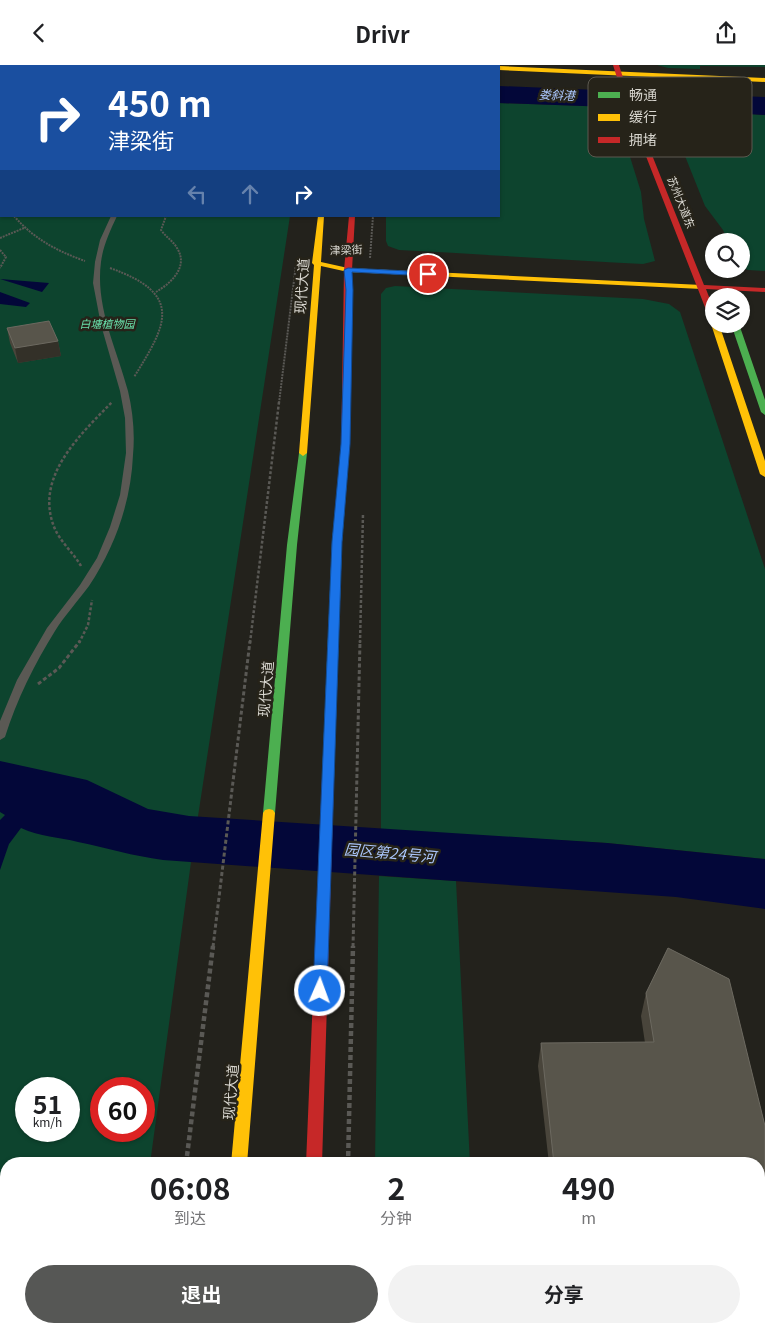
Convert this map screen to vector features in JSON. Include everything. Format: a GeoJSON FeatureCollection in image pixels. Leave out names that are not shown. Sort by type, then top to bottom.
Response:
{"type":"FeatureCollection","features":[{"type":"Feature","properties":{"kind":"main road"},"geometry":{"type":"LineString","coordinates":[[500,69],[588,79]]}},
{"type":"Feature","properties":{"kind":"main road"},"geometry":{"type":"LineString","coordinates":[[500,77],[588,81]]}},
{"type":"Feature","properties":{"kind":"main road"},"geometry":{"type":"LineString","coordinates":[[752,80],[765,80]]}},
{"type":"Feature","properties":{"kind":"main road"},"geometry":{"type":"LineString","coordinates":[[752,86],[765,87]]}},
{"type":"Feature","properties":{"kind":"main road","name":"苏州大道东"},"geometry":{"type":"LineString","coordinates":[[651,157],[705,294]]}},
{"type":"Feature","properties":{"kind":"main road","name":"现代大道"},"geometry":{"type":"LineString","coordinates":[[240,1157],[292,545],[304,446],[321,217]]}},
{"type":"Feature","properties":{"kind":"main road"},"geometry":{"type":"LineString","coordinates":[[314,1157],[337,542],[346,444],[348,265],[352,217]]}},
{"type":"Feature","properties":{"kind":"main road","name":"津梁街"},"geometry":{"type":"LineString","coordinates":[[348,265],[370,261],[701,283]]}},
{"type":"Feature","properties":{"kind":"main road","name":"津梁街"},"geometry":{"type":"LineString","coordinates":[[316,263],[721,284],[765,290]]}},
{"type":"Feature","properties":{"kind":"main road","name":"津梁街"},"geometry":{"type":"LineString","coordinates":[[721,284],[765,282]]}},
{"type":"Feature","properties":{"kind":"main road"},"geometry":{"type":"LineString","coordinates":[[718,333],[765,474]]}},
{"type":"Feature","properties":{"kind":"main road"},"geometry":{"type":"LineString","coordinates":[[738,333],[765,412]]}},
{"type":"Feature","properties":{"kind":"lane"},"geometry":{"type":"LineString","coordinates":[[0,737],[9,707],[16,693],[49,634],[88,579],[102,554],[114,527],[126,480],[129,427],[124,390],[101,319],[97,291],[98,264],[104,238],[114,217]]}},
{"type":"Feature","properties":{"kind":"path"},"geometry":{"type":"LineString","coordinates":[[15,217],[24,228],[56,251],[137,277],[156,292],[164,311],[160,331],[148,356],[124,390],[69,449],[58,469],[50,495],[50,517],[57,533],[78,560],[88,579],[92,607],[88,624],[68,659],[49,676],[16,693]]}},
{"type":"Feature","properties":{"kind":"path"},"geometry":{"type":"LineString","coordinates":[[156,292],[172,281],[177,275],[181,264],[181,256],[177,247],[161,230],[166,217]]}},
{"type":"Feature","properties":{"kind":"path"},"geometry":{"type":"LineString","coordinates":[[370,261],[373,217]]}},
{"type":"Feature","properties":{"kind":"path"},"geometry":{"type":"LineString","coordinates":[[0,238],[24,228]]}},
{"type":"Feature","properties":{"kind":"path"},"geometry":{"type":"LineString","coordinates":[[0,250],[6,257],[0,268]]}},
{"type":"Feature","properties":{"kind":"path"},"geometry":{"type":"LineString","coordinates":[[187,1157],[297,261]]}},
{"type":"Feature","properties":{"kind":"path"},"geometry":{"type":"LineString","coordinates":[[348,1157],[363,514]]}},
{"type":"Feature","properties":{"kind":"green space"},"geometry":{"type":"Polygon","coordinates":[[[657,65],[765,65],[765,67],[700,66],[700,69],[668,68],[657,65]]]}},
{"type":"Feature","properties":{"kind":"green space"},"geometry":{"type":"Polygon","coordinates":[[[500,103],[588,106],[588,157],[630,157],[641,192],[644,219],[655,261],[643,264],[399,250],[388,246],[386,241],[386,217],[500,217],[500,103]]]}},
{"type":"Feature","properties":{"kind":"green space"},"geometry":{"type":"Polygon","coordinates":[[[752,114],[765,115],[765,271],[750,270],[750,233],[724,233],[705,206],[685,157],[752,157],[752,114]]]}},
{"type":"Feature","properties":{"kind":"green space","name":"白塘植物园"},"geometry":{"type":"Polygon","coordinates":[[[0,217],[290,217],[191,862],[155,1127],[155,1077],[90,1077],[90,1142],[153,1142],[151,1157],[0,1157],[0,217]]]}},
{"type":"Feature","properties":{"kind":"green space"},"geometry":{"type":"Polygon","coordinates":[[[395,286],[643,299],[669,304],[680,312],[765,569],[765,859],[607,843],[381,830],[381,294],[386,288],[395,286]]]}},
{"type":"Feature","properties":{"kind":"green space"},"geometry":{"type":"Polygon","coordinates":[[[379,876],[456,881],[470,1157],[375,1157],[379,876]]]}},
{"type":"Feature","properties":{"kind":"water","name":"娄斜港"},"geometry":{"type":"Polygon","coordinates":[[[500,86],[588,90],[588,106],[500,103],[500,86]]]}},
{"type":"Feature","properties":{"kind":"water"},"geometry":{"type":"Polygon","coordinates":[[[752,96],[765,97],[765,115],[752,114],[752,96]]]}},
{"type":"Feature","properties":{"kind":"water"},"geometry":{"type":"Polygon","coordinates":[[[0,279],[49,283],[42,292],[0,279]]]}},
{"type":"Feature","properties":{"kind":"water"},"geometry":{"type":"Polygon","coordinates":[[[0,292],[30,303],[26,307],[0,304],[0,292]]]}},
{"type":"Feature","properties":{"kind":"water","name":"园区第24号河"},"geometry":{"type":"Polygon","coordinates":[[[0,761],[87,780],[148,809],[189,816],[607,843],[765,859],[765,909],[676,897],[163,860],[42,835],[21,828],[9,844],[0,870],[0,820],[5,815],[0,812],[0,761]]]}},
{"type":"Feature","properties":{"kind":"building"},"geometry":{"type":"Polygon","coordinates":[[[49,321],[58,341],[15,348],[7,328],[49,321]]]}},
{"type":"Feature","properties":{"kind":"building"},"geometry":{"type":"Polygon","coordinates":[[[668,948],[729,979],[765,1126],[765,1157],[553,1157],[541,1043],[654,1042],[646,993],[668,948]]]}},
{"type":"Feature","properties":{"kind":"traffic: fast"},"geometry":{"type":"LineString","coordinates":[[738,333],[765,412]]}},
{"type":"Feature","properties":{"kind":"traffic: fast"},"geometry":{"type":"LineString","coordinates":[[269,813],[292,545],[303,453]]}},
{"type":"Feature","properties":{"kind":"traffic: fast"},"geometry":{"type":"LineString","coordinates":[[328,779],[337,542],[345,453]]}},
{"type":"Feature","properties":{"kind":"traffic: slow"},"geometry":{"type":"LineString","coordinates":[[500,68],[698,77]]}},
{"type":"Feature","properties":{"kind":"traffic: slow"},"geometry":{"type":"LineString","coordinates":[[752,79],[765,80]]}},
{"type":"Feature","properties":{"kind":"traffic: slow"},"geometry":{"type":"LineString","coordinates":[[303,453],[321,217]]}},
{"type":"Feature","properties":{"kind":"traffic: slow"},"geometry":{"type":"LineString","coordinates":[[316,263],[348,270],[702,287]]}},
{"type":"Feature","properties":{"kind":"traffic: slow"},"geometry":{"type":"LineString","coordinates":[[718,333],[765,474]]}},
{"type":"Feature","properties":{"kind":"traffic: slow"},"geometry":{"type":"LineString","coordinates":[[240,1157],[269,813]]}},
{"type":"Feature","properties":{"kind":"traffic: jam"},"geometry":{"type":"LineString","coordinates":[[616,65],[620,77]]}},
{"type":"Feature","properties":{"kind":"traffic: jam"},"geometry":{"type":"LineString","coordinates":[[650,157],[705,297]]}},
{"type":"Feature","properties":{"kind":"traffic: jam"},"geometry":{"type":"LineString","coordinates":[[345,453],[348,270],[352,217]]}},
{"type":"Feature","properties":{"kind":"traffic: jam"},"geometry":{"type":"LineString","coordinates":[[702,287],[765,290]]}},
{"type":"Feature","properties":{"kind":"traffic: jam"},"geometry":{"type":"LineString","coordinates":[[314,1157],[328,779]]}},
{"type":"Feature","properties":{"kind":"route"},"geometry":{"type":"LineString","coordinates":[[320,991],[337,542],[346,444],[348,270],[428,274]]}}]}
